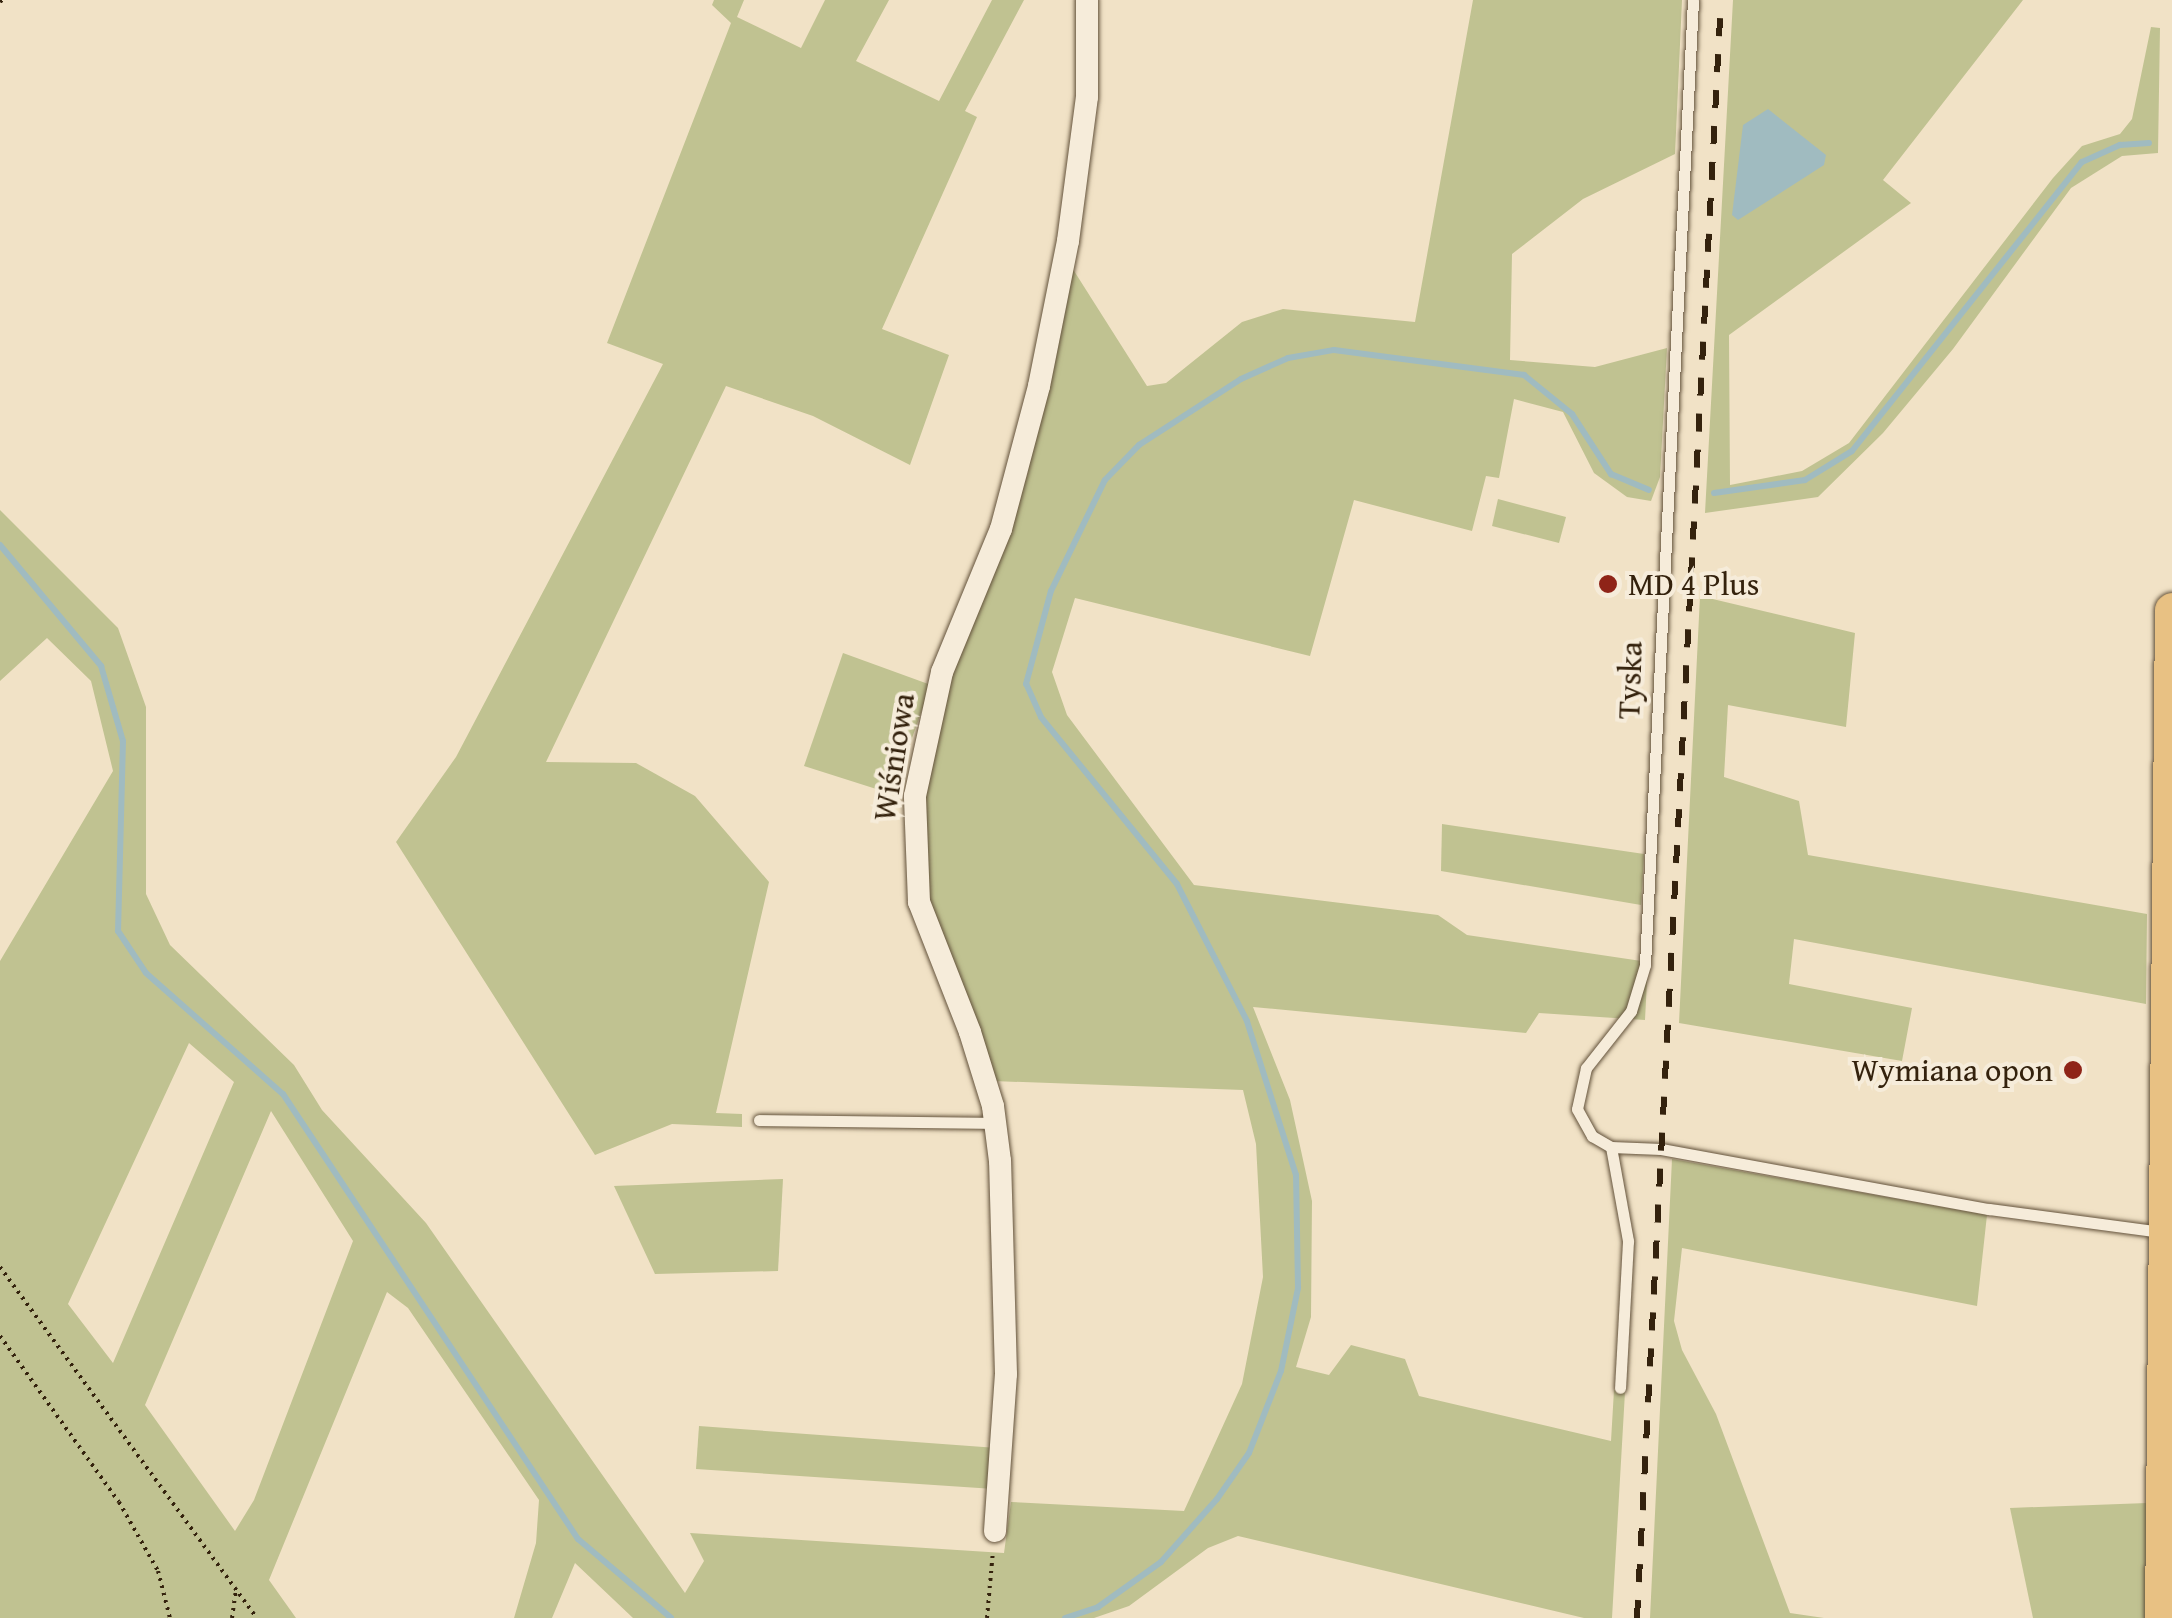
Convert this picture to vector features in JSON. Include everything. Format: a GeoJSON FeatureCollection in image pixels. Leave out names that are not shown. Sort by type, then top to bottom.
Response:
{"type":"FeatureCollection","features":[{"type":"Feature","properties":{"kind":"main road"},"geometry":{"type":"LineString","coordinates":[[2162,1618],[2172,610]]}},
{"type":"Feature","properties":{"kind":"street","name":"Wiśniowa"},"geometry":{"type":"LineString","coordinates":[[995,1531],[1006,1374],[995,1123],[970,1032],[919,902],[915,796],[942,672],[1001,530],[1039,386],[1068,240],[1087,97],[1087,0]]}},
{"type":"Feature","properties":{"kind":"lane","name":"Tyska"},"geometry":{"type":"LineString","coordinates":[[1620,1388],[1628,1241],[1611,1147],[1583,1122],[1576,1096],[1586,1068],[1631,1011],[1645,965],[1692,0]]}},
{"type":"Feature","properties":{"kind":"lane"},"geometry":{"type":"LineString","coordinates":[[758,1120],[995,1123]]}},
{"type":"Feature","properties":{"kind":"lane"},"geometry":{"type":"LineString","coordinates":[[1611,1147],[1661,1149],[1989,1209],[2166,1233]]}},
{"type":"Feature","properties":{"kind":"path"},"geometry":{"type":"LineString","coordinates":[[0,1267],[257,1618]]}},
{"type":"Feature","properties":{"kind":"path"},"geometry":{"type":"LineString","coordinates":[[0,1336],[119,1502],[158,1570],[170,1618]]}},
{"type":"Feature","properties":{"kind":"path"},"geometry":{"type":"LineString","coordinates":[[986,1618],[995,1531]]}},
{"type":"Feature","properties":{"kind":"path"},"geometry":{"type":"LineString","coordinates":[[232,1618],[236,1591]]}},
{"type":"Feature","properties":{"kind":"green space"},"geometry":{"type":"Polygon","coordinates":[[[714,0],[744,0],[737,17],[801,48],[825,0],[889,0],[856,61],[939,101],[992,0],[1024,0],[965,111],[977,117],[882,329],[949,355],[910,465],[813,416],[726,386],[546,762],[636,763],[695,796],[769,882],[716,1113],[742,1114],[742,1127],[672,1124],[595,1155],[396,842],[456,757],[663,364],[607,343],[731,23],[712,5],[714,0]]]}},
{"type":"Feature","properties":{"kind":"green space"},"geometry":{"type":"Polygon","coordinates":[[[1473,0],[1682,0],[1675,154],[1583,199],[1512,254],[1510,360],[1595,367],[1667,348],[1660,477],[1651,501],[1627,497],[1594,473],[1563,412],[1514,399],[1499,478],[1486,476],[1472,531],[1354,500],[1310,656],[1075,598],[1052,672],[1067,715],[1194,885],[1438,915],[1467,935],[1648,962],[1645,1020],[1539,1013],[1526,1033],[1253,1007],[1290,1100],[1312,1201],[1311,1317],[1296,1367],[1329,1375],[1351,1345],[1405,1359],[1419,1396],[1611,1441],[1614,1390],[1625,1392],[1612,1618],[1584,1618],[1238,1536],[1208,1548],[1129,1606],[1094,1618],[633,1618],[575,1563],[552,1618],[514,1618],[536,1543],[539,1500],[408,1308],[387,1292],[269,1580],[296,1618],[0,1618],[0,961],[113,771],[91,681],[47,638],[0,681],[0,510],[118,628],[146,707],[146,894],[170,945],[294,1065],[322,1110],[426,1223],[685,1593],[704,1561],[690,1533],[1004,1553],[1011,1502],[1184,1511],[1242,1384],[1263,1277],[1256,1144],[1243,1090],[993,1081],[924,891],[919,803],[936,708],[1027,476],[1069,263],[1147,386],[1166,383],[1242,322],[1283,309],[1415,322],[1473,0]],[[189,1043],[68,1304],[113,1363],[234,1082],[189,1043]],[[271,1111],[145,1405],[235,1531],[254,1500],[353,1241],[271,1111]]]}},
{"type":"Feature","properties":{"kind":"green space"},"geometry":{"type":"Polygon","coordinates":[[[1733,0],[2023,0],[1883,180],[1911,203],[1729,335],[1730,485],[1802,471],[1849,443],[2053,178],[2082,146],[2120,134],[2132,119],[2151,27],[2160,28],[2158,153],[2122,156],[2071,188],[1953,349],[1883,433],[1818,497],[1705,513],[1733,0]]]}},
{"type":"Feature","properties":{"kind":"green space"},"geometry":{"type":"Polygon","coordinates":[[[1498,499],[1566,517],[1559,543],[1492,526],[1498,499]]]}},
{"type":"Feature","properties":{"kind":"green space"},"geometry":{"type":"Polygon","coordinates":[[[1700,596],[1855,633],[1846,727],[1728,705],[1724,777],[1799,801],[1808,855],[2147,914],[2146,1004],[1794,939],[1789,984],[1912,1008],[1902,1061],[1679,1023],[1700,596]]]}},
{"type":"Feature","properties":{"kind":"green space"},"geometry":{"type":"Polygon","coordinates":[[[843,653],[931,685],[892,794],[804,766],[843,653]]]}},
{"type":"Feature","properties":{"kind":"green space"},"geometry":{"type":"Polygon","coordinates":[[[1442,824],[1644,854],[1641,905],[1441,871],[1442,824]]]}},
{"type":"Feature","properties":{"kind":"green space"},"geometry":{"type":"Polygon","coordinates":[[[1672,1159],[1987,1215],[1977,1306],[1682,1248],[1674,1321],[1682,1350],[1716,1414],[1790,1613],[1824,1618],[1650,1618],[1672,1159]]]}},
{"type":"Feature","properties":{"kind":"green space"},"geometry":{"type":"Polygon","coordinates":[[[783,1179],[778,1271],[655,1274],[614,1186],[783,1179]]]}},
{"type":"Feature","properties":{"kind":"green space"},"geometry":{"type":"Polygon","coordinates":[[[699,1426],[997,1448],[994,1489],[696,1469],[699,1426]]]}},
{"type":"Feature","properties":{"kind":"green space"},"geometry":{"type":"Polygon","coordinates":[[[2147,1503],[2145,1618],[2033,1618],[2010,1508],[2147,1503]]]}},
{"type":"Feature","properties":{"kind":"water"},"geometry":{"type":"Polygon","coordinates":[[[1768,109],[1826,155],[1824,165],[1738,220],[1732,215],[1743,125],[1768,109]]]}},
{"type":"Feature","properties":{"kind":"waterway"},"geometry":{"type":"LineString","coordinates":[[1714,493],[1805,480],[1852,451],[2082,162],[2120,145],[2149,143]]}},
{"type":"Feature","properties":{"kind":"waterway"},"geometry":{"type":"LineString","coordinates":[[1065,1618],[1098,1607],[1161,1562],[1217,1499],[1249,1453],[1281,1371],[1298,1288],[1296,1175],[1247,1021],[1177,884],[1041,717],[1026,684],[1051,591],[1105,480],[1139,445],[1241,379],[1288,358],[1334,350],[1524,375],[1572,414],[1611,474],[1649,490]]}},
{"type":"Feature","properties":{"kind":"waterway"},"geometry":{"type":"LineString","coordinates":[[0,545],[101,666],[123,741],[118,931],[146,973],[283,1094],[578,1539],[671,1618]]}},
{"type":"Feature","properties":{"kind":"railway"},"geometry":{"type":"LineString","coordinates":[[1637,1618],[1721,0]]}},
{"type":"Feature","properties":{"kind":"place","name":"MD 4 Plus"},"geometry":{"type":"Point","coordinates":[1608,584]}},
{"type":"Feature","properties":{"kind":"place","name":"Wymiana opon"},"geometry":{"type":"Point","coordinates":[2073,1070]}}]}
